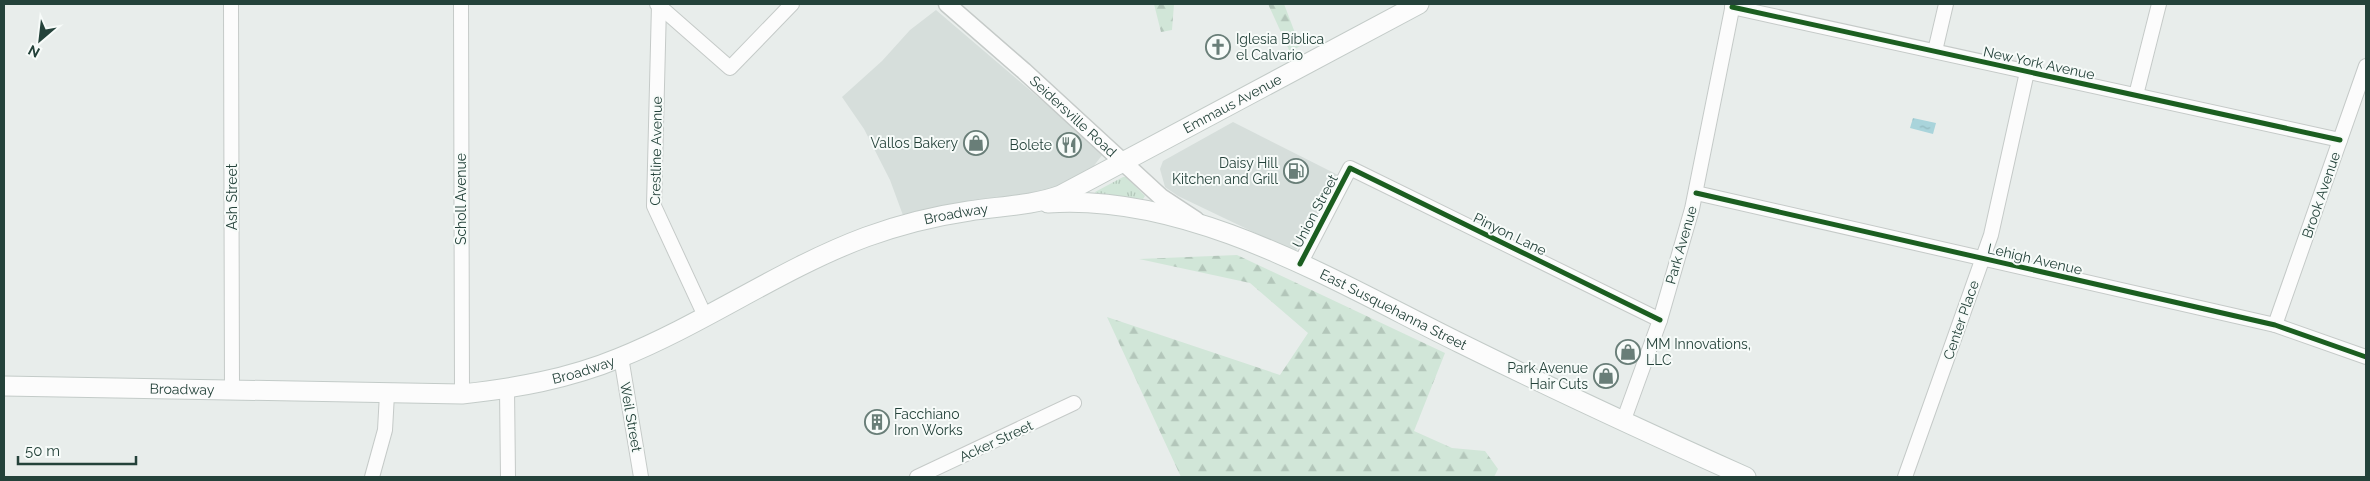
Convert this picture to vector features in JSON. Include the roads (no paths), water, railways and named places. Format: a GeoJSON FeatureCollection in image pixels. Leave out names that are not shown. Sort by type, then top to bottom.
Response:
{"type":"FeatureCollection","features":[{"type":"Feature","properties":{"kind":"main road","name":"Emmaus Avenue"},"geometry":{"type":"LineString","coordinates":[[1124,161],[1419,4]]}},
{"type":"Feature","properties":{"kind":"main road","name":"Broadway"},"geometry":{"type":"LineString","coordinates":[[4,386],[462,394],[507,389],[548,381],[621,358],[812,260],[867,237],[916,222],[967,211],[1024,205],[1061,195],[1124,161]]}},
{"type":"Feature","properties":{"kind":"main road","name":"East Susquehanna Street"},"geometry":{"type":"LineString","coordinates":[[1024,205],[1093,203],[1131,207],[1168,214],[1203,224],[1300,264],[1624,422],[1746,477]]}},
{"type":"Feature","properties":{"kind":"street","name":"Ash Street"},"geometry":{"type":"LineString","coordinates":[[231,4],[232,391]]}},
{"type":"Feature","properties":{"kind":"street","name":"Scholl Avenue"},"geometry":{"type":"LineString","coordinates":[[461,4],[462,394]]}},
{"type":"Feature","properties":{"kind":"street"},"geometry":{"type":"LineString","coordinates":[[658,5],[730,68],[792,4]]}},
{"type":"Feature","properties":{"kind":"street","name":"Seidersville Road"},"geometry":{"type":"LineString","coordinates":[[947,4],[1124,161],[1161,197],[1203,224]]}},
{"type":"Feature","properties":{"kind":"street"},"geometry":{"type":"LineString","coordinates":[[1935,51],[1946,4]]}},
{"type":"Feature","properties":{"kind":"street"},"geometry":{"type":"LineString","coordinates":[[2136,95],[2159,4]]}},
{"type":"Feature","properties":{"kind":"street","name":"Crestline Avenue"},"geometry":{"type":"LineString","coordinates":[[658,5],[654,206],[705,316]]}},
{"type":"Feature","properties":{"kind":"street","name":"New York Avenue"},"geometry":{"type":"LineString","coordinates":[[1733,5],[2027,72],[2340,140]]}},
{"type":"Feature","properties":{"kind":"street","name":"Park Avenue"},"geometry":{"type":"LineString","coordinates":[[1624,422],[1660,320],[1696,193],[1733,5]]}},
{"type":"Feature","properties":{"kind":"street","name":"Brook Avenue"},"geometry":{"type":"LineString","coordinates":[[2276,325],[2366,66]]}},
{"type":"Feature","properties":{"kind":"street","name":"Center Place"},"geometry":{"type":"LineString","coordinates":[[1906,477],[1991,235],[2027,72]]}},
{"type":"Feature","properties":{"kind":"street","name":"Union Street"},"geometry":{"type":"LineString","coordinates":[[1300,264],[1350,168]]}},
{"type":"Feature","properties":{"kind":"street","name":"Pinyon Lane"},"geometry":{"type":"LineString","coordinates":[[1350,168],[1660,320]]}},
{"type":"Feature","properties":{"kind":"street","name":"Lehigh Avenue"},"geometry":{"type":"LineString","coordinates":[[1696,193],[2276,325],[2366,357]]}},
{"type":"Feature","properties":{"kind":"street","name":"Weil Street"},"geometry":{"type":"LineString","coordinates":[[621,358],[641,477]]}},
{"type":"Feature","properties":{"kind":"street"},"geometry":{"type":"LineString","coordinates":[[507,389],[508,477]]}},
{"type":"Feature","properties":{"kind":"street"},"geometry":{"type":"LineString","coordinates":[[372,477],[385,430],[387,394]]}},
{"type":"Feature","properties":{"kind":"street","name":"Acker Street"},"geometry":{"type":"LineString","coordinates":[[918,477],[1074,403]]}},
{"type":"Feature","properties":{"kind":"water"},"geometry":{"type":"Polygon","coordinates":[[[1913,118],[1936,123],[1933,134],[1910,128],[1913,118]]]}},
{"type":"Feature","properties":{"kind":"place","name":"Iglesia Bíblica el Calvario"},"geometry":{"type":"Point","coordinates":[1218,47]}},
{"type":"Feature","properties":{"kind":"place","name":"Vallos Bakery"},"geometry":{"type":"Point","coordinates":[976,143]}},
{"type":"Feature","properties":{"kind":"place","name":"Bolete"},"geometry":{"type":"Point","coordinates":[1069,145]}},
{"type":"Feature","properties":{"kind":"place","name":"Daisy Hill Kitchen and Grill"},"geometry":{"type":"Point","coordinates":[1296,171]}},
{"type":"Feature","properties":{"kind":"place","name":"MM Innovations, LLC"},"geometry":{"type":"Point","coordinates":[1628,352]}},
{"type":"Feature","properties":{"kind":"place","name":"Park Avenue Hair Cuts"},"geometry":{"type":"Point","coordinates":[1606,376]}},
{"type":"Feature","properties":{"kind":"place","name":"Facchiano Iron Works"},"geometry":{"type":"Point","coordinates":[877,422]}}]}
